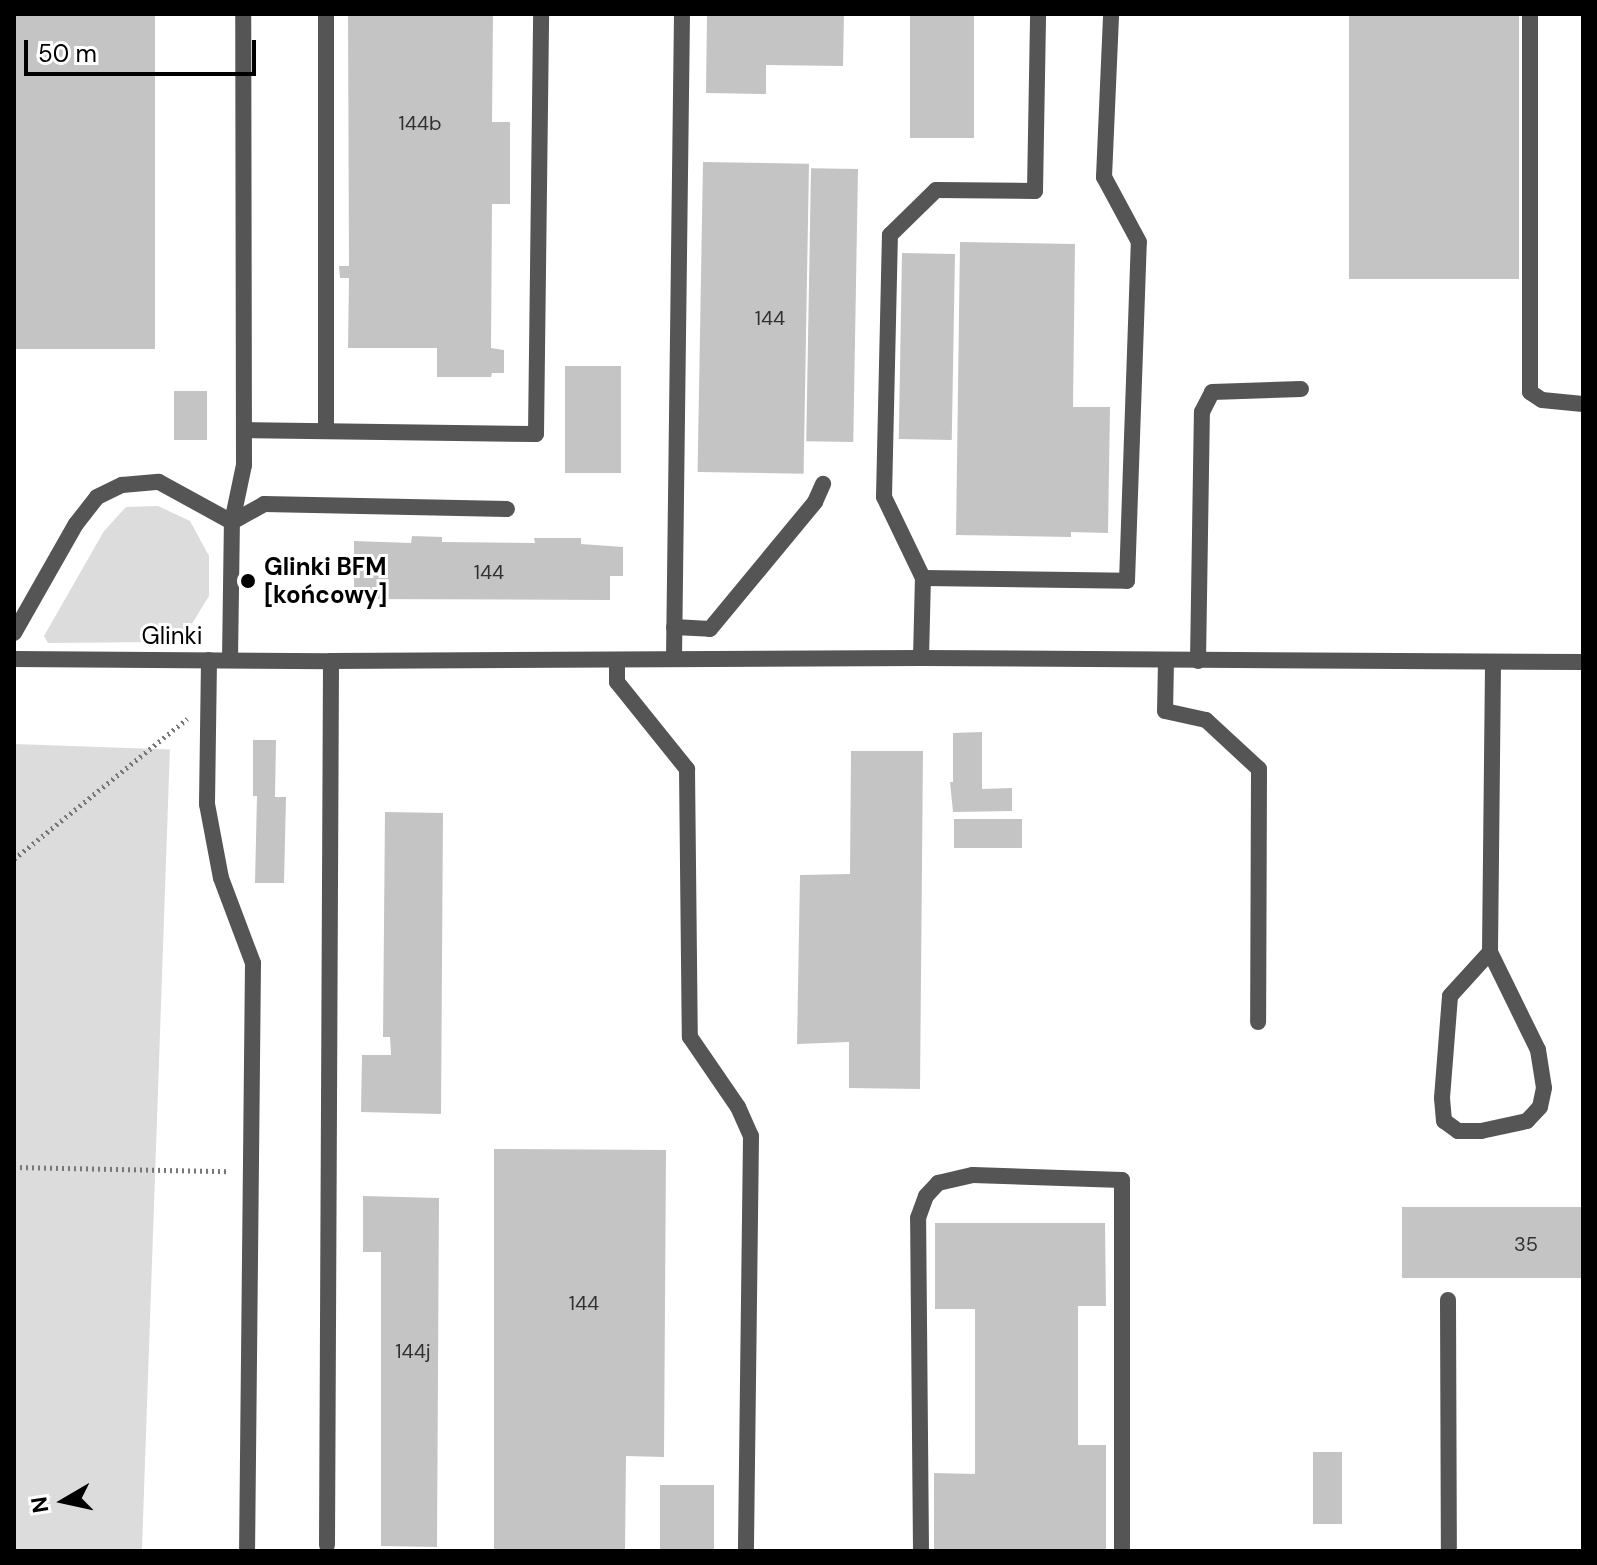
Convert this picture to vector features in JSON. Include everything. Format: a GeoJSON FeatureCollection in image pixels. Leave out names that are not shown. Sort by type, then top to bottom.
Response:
{"type":"FeatureCollection","features":[{"type":"Feature","properties":{"kind":"street"},"geometry":{"type":"LineString","coordinates":[[230,660],[232,522],[244,465],[243,14]]}},
{"type":"Feature","properties":{"kind":"street"},"geometry":{"type":"LineString","coordinates":[[326,14],[326,431]]}},
{"type":"Feature","properties":{"kind":"street"},"geometry":{"type":"LineString","coordinates":[[244,430],[536,434],[541,14]]}},
{"type":"Feature","properties":{"kind":"street"},"geometry":{"type":"LineString","coordinates":[[674,659],[682,14]]}},
{"type":"Feature","properties":{"kind":"street"},"geometry":{"type":"LineString","coordinates":[[921,658],[923,578],[884,497],[890,235],[936,190],[1035,191],[1038,14]]}},
{"type":"Feature","properties":{"kind":"street"},"geometry":{"type":"LineString","coordinates":[[923,578],[1127,581],[1139,242],[1104,177],[1111,14]]}},
{"type":"Feature","properties":{"kind":"street"},"geometry":{"type":"LineString","coordinates":[[1530,14],[1530,392],[1542,400],[1583,404]]}},
{"type":"Feature","properties":{"kind":"street"},"geometry":{"type":"LineString","coordinates":[[1198,661],[1202,412],[1212,392],[1301,389]]}},
{"type":"Feature","properties":{"kind":"street"},"geometry":{"type":"LineString","coordinates":[[14,633],[76,524],[97,497],[122,485],[159,482],[232,522]]}},
{"type":"Feature","properties":{"kind":"street"},"geometry":{"type":"LineString","coordinates":[[674,627],[710,629],[815,502],[823,484]]}},
{"type":"Feature","properties":{"kind":"street"},"geometry":{"type":"LineString","coordinates":[[232,522],[264,504],[507,509]]}},
{"type":"Feature","properties":{"kind":"street","name":"Glinki"},"geometry":{"type":"LineString","coordinates":[[14,659],[921,658],[1493,664],[1583,662]]}},
{"type":"Feature","properties":{"kind":"street"},"geometry":{"type":"LineString","coordinates":[[209,660],[207,804],[221,878],[253,963],[247,1551]]}},
{"type":"Feature","properties":{"kind":"street"},"geometry":{"type":"LineString","coordinates":[[617,660],[617,682],[687,769],[690,1037],[738,1107],[751,1136],[746,1551]]}},
{"type":"Feature","properties":{"kind":"street"},"geometry":{"type":"LineString","coordinates":[[327,1545],[331,661]]}},
{"type":"Feature","properties":{"kind":"street"},"geometry":{"type":"LineString","coordinates":[[1166,661],[1165,711],[1206,720],[1259,769],[1258,1022]]}},
{"type":"Feature","properties":{"kind":"street"},"geometry":{"type":"LineString","coordinates":[[1490,952],[1450,996],[1442,1098],[1444,1121],[1458,1131],[1481,1131],[1527,1121],[1540,1107],[1544,1088],[1538,1050],[1490,952],[1493,664]]}},
{"type":"Feature","properties":{"kind":"street"},"geometry":{"type":"LineString","coordinates":[[921,1551],[918,1218],[926,1196],[938,1183],[973,1175],[1122,1180],[1122,1551]]}},
{"type":"Feature","properties":{"kind":"street"},"geometry":{"type":"LineString","coordinates":[[1448,1300],[1449,1551]]}},
{"type":"Feature","properties":{"kind":"path"},"geometry":{"type":"LineString","coordinates":[[14,859],[209,701]]}},
{"type":"Feature","properties":{"kind":"path"},"geometry":{"type":"LineString","coordinates":[[14,1167],[251,1172]]}},
{"type":"Feature","properties":{"kind":"shaded area"},"geometry":{"type":"Polygon","coordinates":[[[158,506],[190,521],[209,556],[209,596],[190,627],[160,642],[48,643],[44,636],[104,531],[126,507],[158,506]]]}},
{"type":"Feature","properties":{"kind":"shaded area"},"geometry":{"type":"Polygon","coordinates":[[[14,744],[170,749],[142,1551],[14,1551],[14,744]]]}},
{"type":"Feature","properties":{"kind":"building"},"geometry":{"type":"Polygon","coordinates":[[[14,14],[155,14],[155,349],[14,349],[14,14]]]}},
{"type":"Feature","properties":{"kind":"building"},"geometry":{"type":"Polygon","coordinates":[[[348,14],[493,14],[492,122],[510,122],[510,204],[492,204],[491,348],[504,350],[504,373],[492,373],[491,377],[437,377],[437,348],[348,348],[349,278],[340,278],[339,266],[349,266],[348,14]]]}},
{"type":"Feature","properties":{"kind":"building"},"geometry":{"type":"Polygon","coordinates":[[[707,14],[844,14],[843,66],[766,65],[766,94],[706,93],[707,14]]]}},
{"type":"Feature","properties":{"kind":"building"},"geometry":{"type":"Polygon","coordinates":[[[910,14],[974,14],[974,138],[910,138],[910,14]]]}},
{"type":"Feature","properties":{"kind":"building"},"geometry":{"type":"Polygon","coordinates":[[[1349,14],[1519,14],[1519,279],[1349,279],[1349,14]]]}},
{"type":"Feature","properties":{"kind":"building"},"geometry":{"type":"Polygon","coordinates":[[[703,162],[809,164],[804,474],[698,472],[703,162]]]}},
{"type":"Feature","properties":{"kind":"building"},"geometry":{"type":"Polygon","coordinates":[[[811,168],[858,169],[853,442],[806,441],[811,168]]]}},
{"type":"Feature","properties":{"kind":"building"},"geometry":{"type":"Polygon","coordinates":[[[960,242],[1075,244],[1073,407],[1110,407],[1108,533],[1071,532],[1071,537],[956,535],[960,242]]]}},
{"type":"Feature","properties":{"kind":"building"},"geometry":{"type":"Polygon","coordinates":[[[902,253],[955,254],[952,440],[899,439],[902,253]]]}},
{"type":"Feature","properties":{"kind":"building"},"geometry":{"type":"Polygon","coordinates":[[[565,366],[621,366],[621,473],[565,473],[565,366]]]}},
{"type":"Feature","properties":{"kind":"building"},"geometry":{"type":"Polygon","coordinates":[[[174,391],[207,391],[207,440],[174,440],[174,391]]]}},
{"type":"Feature","properties":{"kind":"building"},"geometry":{"type":"Polygon","coordinates":[[[412,536],[442,537],[442,542],[535,543],[534,538],[581,538],[581,544],[623,547],[623,576],[610,576],[610,600],[354,599],[354,541],[411,543],[412,536]]]}},
{"type":"Feature","properties":{"kind":"building"},"geometry":{"type":"Polygon","coordinates":[[[982,732],[982,789],[1012,788],[1012,811],[953,812],[950,782],[953,782],[953,733],[982,732]]]}},
{"type":"Feature","properties":{"kind":"building"},"geometry":{"type":"Polygon","coordinates":[[[253,740],[276,740],[275,797],[286,797],[284,883],[255,883],[257,796],[253,796],[253,740]]]}},
{"type":"Feature","properties":{"kind":"building"},"geometry":{"type":"Polygon","coordinates":[[[851,751],[923,751],[920,1089],[849,1088],[849,1042],[797,1044],[800,875],[850,874],[851,751]]]}},
{"type":"Feature","properties":{"kind":"building"},"geometry":{"type":"Polygon","coordinates":[[[385,812],[443,813],[441,1114],[361,1112],[362,1055],[391,1055],[390,1037],[383,1037],[385,812]]]}},
{"type":"Feature","properties":{"kind":"building"},"geometry":{"type":"Polygon","coordinates":[[[954,819],[1022,819],[1022,848],[954,848],[954,819]]]}},
{"type":"Feature","properties":{"kind":"building"},"geometry":{"type":"Polygon","coordinates":[[[494,1149],[666,1150],[664,1457],[626,1456],[625,1551],[494,1551],[494,1149]]]}},
{"type":"Feature","properties":{"kind":"building"},"geometry":{"type":"Polygon","coordinates":[[[363,1196],[439,1198],[437,1547],[381,1546],[381,1252],[363,1252],[363,1196]]]}},
{"type":"Feature","properties":{"kind":"building"},"geometry":{"type":"Polygon","coordinates":[[[1402,1207],[1583,1207],[1583,1278],[1402,1278],[1402,1207]]]}},
{"type":"Feature","properties":{"kind":"building"},"geometry":{"type":"Polygon","coordinates":[[[935,1223],[1105,1223],[1106,1306],[1078,1306],[1078,1445],[1106,1445],[1106,1549],[934,1551],[934,1473],[975,1474],[975,1309],[935,1309],[935,1223]]]}},
{"type":"Feature","properties":{"kind":"building"},"geometry":{"type":"Polygon","coordinates":[[[1313,1452],[1342,1452],[1342,1524],[1313,1524],[1313,1452]]]}},
{"type":"Feature","properties":{"kind":"building"},"geometry":{"type":"Polygon","coordinates":[[[660,1485],[714,1485],[714,1551],[660,1551],[660,1485]]]}},
{"type":"Feature","properties":{"kind":"place","name":"Glinki BFM [końcowy]"},"geometry":{"type":"Point","coordinates":[248,581]}}]}
